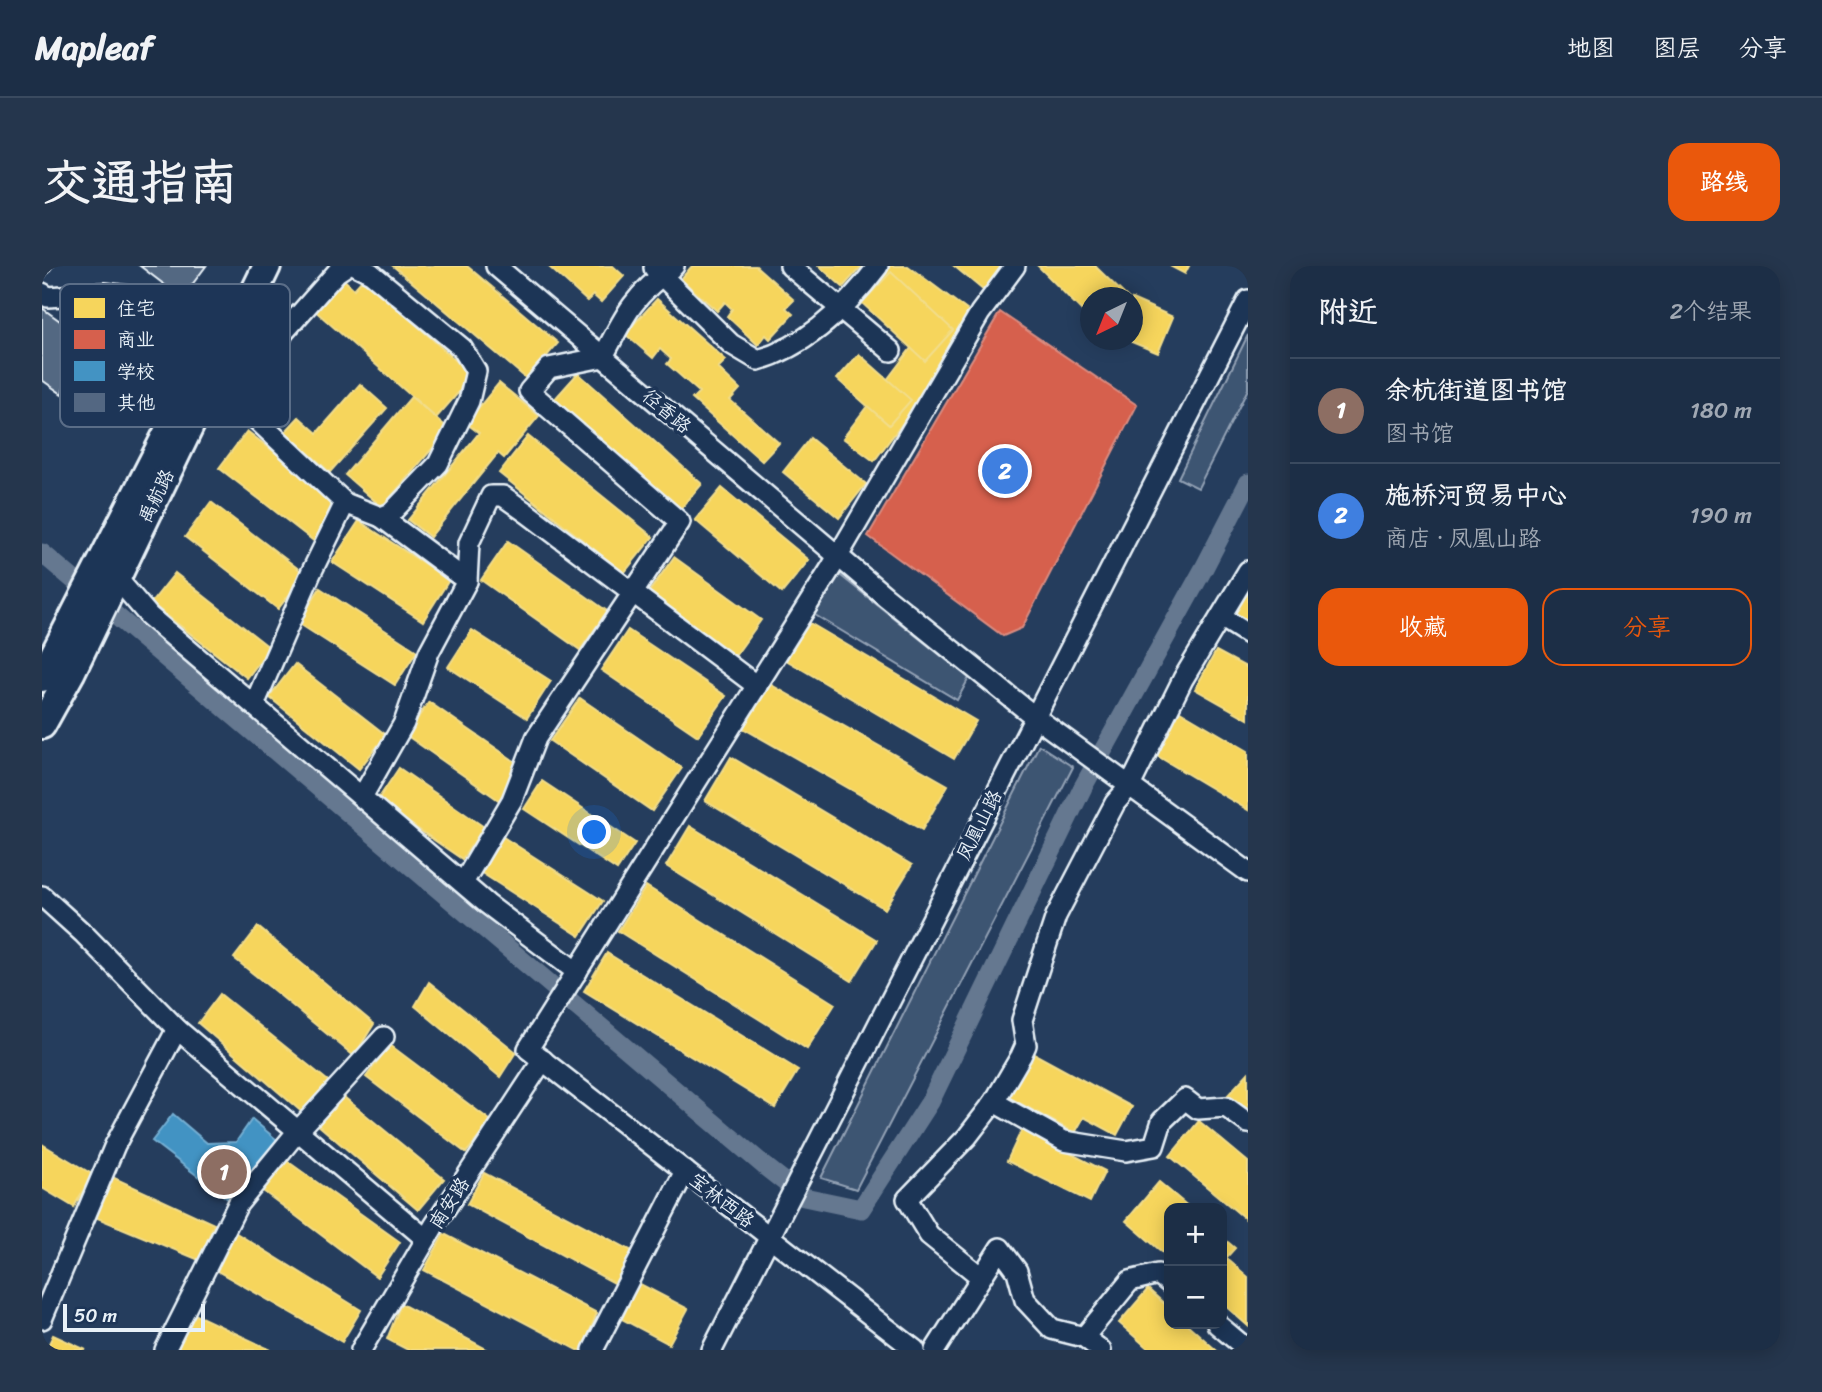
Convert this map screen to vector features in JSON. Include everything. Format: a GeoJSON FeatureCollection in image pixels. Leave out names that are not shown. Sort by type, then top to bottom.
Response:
{"type":"FeatureCollection","features":[{"type":"Feature","properties":{"kind":"main road","name":"禹航路"},"geometry":{"type":"LineString","coordinates":[[245,284],[251,266]]}},
{"type":"Feature","properties":{"kind":"main road","name":"禹航路"},"geometry":{"type":"LineString","coordinates":[[256,284],[267,266]]}},
{"type":"Feature","properties":{"kind":"main road","name":"禹航路"},"geometry":{"type":"LineString","coordinates":[[42,725],[77,636],[180,427]]}},
{"type":"Feature","properties":{"kind":"main road","name":"禹航路"},"geometry":{"type":"LineString","coordinates":[[42,678],[77,636]]}},
{"type":"Feature","properties":{"kind":"street"},"geometry":{"type":"LineString","coordinates":[[290,325],[337,272],[346,266]]}},
{"type":"Feature","properties":{"kind":"street"},"geometry":{"type":"LineString","coordinates":[[356,266],[371,273],[462,348],[476,371],[469,401],[438,464],[391,513],[381,517]]}},
{"type":"Feature","properties":{"kind":"street","name":"径香路"},"geometry":{"type":"LineString","coordinates":[[496,266],[838,556],[1035,717],[1248,872]]}},
{"type":"Feature","properties":{"kind":"street"},"geometry":{"type":"LineString","coordinates":[[790,266],[839,310],[891,351]]}},
{"type":"Feature","properties":{"kind":"street"},"geometry":{"type":"LineString","coordinates":[[463,883],[512,800],[536,738],[680,522],[529,391],[549,368],[603,357],[627,309],[663,269],[731,344],[758,360],[779,354],[825,325],[878,266]]}},
{"type":"Feature","properties":{"kind":"street","name":"南安路"},"geometry":{"type":"LineString","coordinates":[[361,1350],[536,1055],[555,1008],[838,556],[981,313],[1014,266]]}},
{"type":"Feature","properties":{"kind":"street"},"geometry":{"type":"LineString","coordinates":[[42,293],[48,297],[60,296]]}},
{"type":"Feature","properties":{"kind":"street","name":"凤凰山路"},"geometry":{"type":"LineString","coordinates":[[712,1350],[1248,300]]}},
{"type":"Feature","properties":{"kind":"street"},"geometry":{"type":"LineString","coordinates":[[264,427],[345,503],[381,517],[467,581]]}},
{"type":"Feature","properties":{"kind":"street"},"geometry":{"type":"LineString","coordinates":[[362,797],[404,723],[429,652],[467,581],[470,543],[491,496],[503,496],[757,686]]}},
{"type":"Feature","properties":{"kind":"street"},"geometry":{"type":"LineString","coordinates":[[254,705],[311,573],[345,503]]}},
{"type":"Feature","properties":{"kind":"street"},"geometry":{"type":"LineString","coordinates":[[981,1277],[929,1235],[907,1199],[967,1137],[994,1102],[1026,1045],[1022,1020],[1056,916],[1115,803],[1123,781],[1248,571]]}},
{"type":"Feature","properties":{"kind":"street"},"geometry":{"type":"LineString","coordinates":[[107,573],[149,617],[574,977]]}},
{"type":"Feature","properties":{"kind":"street"},"geometry":{"type":"LineString","coordinates":[[1221,617],[1248,634]]}},
{"type":"Feature","properties":{"kind":"street"},"geometry":{"type":"LineString","coordinates":[[42,896],[84,934],[177,1029],[426,1239]]}},
{"type":"Feature","properties":{"kind":"street"},"geometry":{"type":"LineString","coordinates":[[42,1319],[115,1145],[177,1029]]}},
{"type":"Feature","properties":{"kind":"street"},"geometry":{"type":"LineString","coordinates":[[165,1350],[237,1204],[297,1132],[384,1037]]}},
{"type":"Feature","properties":{"kind":"street","name":"宝林西路"},"geometry":{"type":"LineString","coordinates":[[536,1055],[915,1350]]}},
{"type":"Feature","properties":{"kind":"street"},"geometry":{"type":"LineString","coordinates":[[994,1102],[1064,1141],[1126,1151],[1154,1146],[1162,1121],[1185,1098],[1198,1109],[1226,1107],[1248,1123]]}},
{"type":"Feature","properties":{"kind":"street"},"geometry":{"type":"LineString","coordinates":[[593,1350],[685,1171]]}},
{"type":"Feature","properties":{"kind":"street"},"geometry":{"type":"LineString","coordinates":[[935,1350],[1000,1248],[1017,1271],[1025,1300],[1052,1329],[1084,1337],[1101,1350]]}},
{"type":"Feature","properties":{"kind":"street"},"geometry":{"type":"LineString","coordinates":[[1084,1337],[1130,1281],[1158,1274],[1164,1279]]}},
{"type":"Feature","properties":{"kind":"street"},"geometry":{"type":"LineString","coordinates":[[1223,1329],[1248,1349]]}},
{"type":"Feature","properties":{"kind":"shaded area"},"geometry":{"type":"Polygon","coordinates":[[[1248,335],[1248,389],[1198,488],[1178,478],[1248,335]]]}},
{"type":"Feature","properties":{"kind":"shaded area"},"geometry":{"type":"Polygon","coordinates":[[[831,568],[969,678],[957,700],[805,609],[831,568]]]}},
{"type":"Feature","properties":{"kind":"shaded area"},"geometry":{"type":"Polygon","coordinates":[[[1039,745],[1073,767],[856,1189],[821,1178],[1039,745]]]}},
{"type":"Feature","properties":{"kind":"building: 住宅"},"geometry":{"type":"Polygon","coordinates":[[[393,266],[467,266],[558,343],[527,379],[393,266]]]}},
{"type":"Feature","properties":{"kind":"building: 住宅"},"geometry":{"type":"Polygon","coordinates":[[[548,266],[613,266],[624,276],[601,302],[593,295],[587,301],[548,266]]]}},
{"type":"Feature","properties":{"kind":"building: 住宅"},"geometry":{"type":"Polygon","coordinates":[[[692,266],[756,266],[794,300],[786,308],[793,314],[770,339],[766,335],[758,345],[727,316],[732,309],[725,302],[717,311],[681,279],[692,266]]]}},
{"type":"Feature","properties":{"kind":"building: 住宅"},"geometry":{"type":"Polygon","coordinates":[[[819,266],[862,266],[843,287],[819,266]]]}},
{"type":"Feature","properties":{"kind":"building: 住宅"},"geometry":{"type":"Polygon","coordinates":[[[886,266],[908,266],[980,320],[874,461],[843,438],[933,319],[877,277],[886,266]]]}},
{"type":"Feature","properties":{"kind":"building: 住宅"},"geometry":{"type":"Polygon","coordinates":[[[954,266],[1003,266],[983,290],[954,266]]]}},
{"type":"Feature","properties":{"kind":"building: 住宅"},"geometry":{"type":"Polygon","coordinates":[[[1038,266],[1095,266],[1117,287],[1080,287],[1080,309],[1038,266]]]}},
{"type":"Feature","properties":{"kind":"building: 住宅"},"geometry":{"type":"Polygon","coordinates":[[[1170,266],[1189,266],[1185,274],[1170,266]]]}},
{"type":"Feature","properties":{"kind":"building: 住宅"},"geometry":{"type":"Polygon","coordinates":[[[891,272],[953,330],[925,361],[862,303],[891,272]]]}},
{"type":"Feature","properties":{"kind":"building: 住宅"},"geometry":{"type":"Polygon","coordinates":[[[340,276],[354,289],[364,278],[473,376],[436,418],[312,308],[340,276]]]}},
{"type":"Feature","properties":{"kind":"building: 住宅"},"geometry":{"type":"Polygon","coordinates":[[[657,299],[726,360],[718,368],[740,389],[730,400],[779,443],[762,461],[692,399],[699,392],[667,364],[671,359],[660,349],[653,358],[625,334],[657,299]]]}},
{"type":"Feature","properties":{"kind":"building: 住宅"},"geometry":{"type":"Polygon","coordinates":[[[1143,304],[1173,317],[1158,353],[1143,347],[1143,304]]]}},
{"type":"Feature","properties":{"kind":"building: 住宅"},"geometry":{"type":"Polygon","coordinates":[[[859,354],[911,400],[889,425],[837,379],[859,354]]]}},
{"type":"Feature","properties":{"kind":"building: 住宅"},"geometry":{"type":"Polygon","coordinates":[[[578,373],[702,484],[678,512],[553,401],[578,373]]]}},
{"type":"Feature","properties":{"kind":"building: 住宅"},"geometry":{"type":"Polygon","coordinates":[[[499,383],[539,416],[504,458],[498,453],[430,537],[408,520],[479,433],[466,423],[499,383]]]}},
{"type":"Feature","properties":{"kind":"building: 住宅"},"geometry":{"type":"Polygon","coordinates":[[[360,384],[387,408],[330,472],[285,432],[299,417],[317,433],[360,384]]]}},
{"type":"Feature","properties":{"kind":"building: 住宅"},"geometry":{"type":"Polygon","coordinates":[[[411,397],[449,429],[382,507],[345,475],[411,397]]]}},
{"type":"Feature","properties":{"kind":"building: 住宅"},"geometry":{"type":"Polygon","coordinates":[[[247,431],[343,505],[315,542],[219,468],[247,431]]]}},
{"type":"Feature","properties":{"kind":"building: 住宅"},"geometry":{"type":"Polygon","coordinates":[[[528,436],[653,537],[624,573],[499,473],[528,436]]]}},
{"type":"Feature","properties":{"kind":"building: 住宅"},"geometry":{"type":"Polygon","coordinates":[[[810,438],[866,484],[839,518],[783,472],[810,438]]]}},
{"type":"Feature","properties":{"kind":"building: 住宅"},"geometry":{"type":"Polygon","coordinates":[[[722,488],[809,560],[782,593],[695,520],[722,488]]]}},
{"type":"Feature","properties":{"kind":"building: 住宅"},"geometry":{"type":"Polygon","coordinates":[[[211,502],[305,574],[278,609],[185,537],[211,502]]]}},
{"type":"Feature","properties":{"kind":"building: 住宅"},"geometry":{"type":"Polygon","coordinates":[[[359,521],[449,580],[423,621],[332,562],[359,521]]]}},
{"type":"Feature","properties":{"kind":"building: 住宅"},"geometry":{"type":"Polygon","coordinates":[[[508,541],[607,611],[580,650],[481,580],[508,541]]]}},
{"type":"Feature","properties":{"kind":"building: 住宅"},"geometry":{"type":"Polygon","coordinates":[[[674,557],[761,620],[735,656],[648,593],[674,557]]]}},
{"type":"Feature","properties":{"kind":"building: 住宅"},"geometry":{"type":"Polygon","coordinates":[[[175,573],[270,648],[247,678],[151,603],[175,573]]]}},
{"type":"Feature","properties":{"kind":"building: 住宅"},"geometry":{"type":"Polygon","coordinates":[[[1248,584],[1248,623],[1230,613],[1248,584]]]}},
{"type":"Feature","properties":{"kind":"building: 住宅"},"geometry":{"type":"Polygon","coordinates":[[[320,588],[417,651],[395,685],[298,623],[320,588]]]}},
{"type":"Feature","properties":{"kind":"building: 住宅"},"geometry":{"type":"Polygon","coordinates":[[[808,622],[976,721],[954,759],[786,660],[808,622]]]}},
{"type":"Feature","properties":{"kind":"building: 住宅"},"geometry":{"type":"Polygon","coordinates":[[[472,630],[551,681],[527,718],[448,667],[472,630]]]}},
{"type":"Feature","properties":{"kind":"building: 住宅"},"geometry":{"type":"Polygon","coordinates":[[[628,630],[726,696],[698,736],[601,670],[628,630]]]}},
{"type":"Feature","properties":{"kind":"building: 住宅"},"geometry":{"type":"Polygon","coordinates":[[[1216,651],[1248,668],[1248,719],[1195,689],[1216,651]]]}},
{"type":"Feature","properties":{"kind":"building: 住宅"},"geometry":{"type":"Polygon","coordinates":[[[295,664],[386,735],[359,769],[269,697],[295,664]]]}},
{"type":"Feature","properties":{"kind":"building: 住宅"},"geometry":{"type":"Polygon","coordinates":[[[768,683],[948,785],[922,830],[743,728],[768,683]]]}},
{"type":"Feature","properties":{"kind":"building: 住宅"},"geometry":{"type":"Polygon","coordinates":[[[580,698],[682,768],[652,811],[550,741],[580,698]]]}},
{"type":"Feature","properties":{"kind":"building: 住宅"},"geometry":{"type":"Polygon","coordinates":[[[429,702],[523,767],[500,801],[406,735],[429,702]]]}},
{"type":"Feature","properties":{"kind":"building: 住宅"},"geometry":{"type":"Polygon","coordinates":[[[1175,708],[1248,751],[1248,810],[1149,751],[1175,708]]]}},
{"type":"Feature","properties":{"kind":"building: 住宅"},"geometry":{"type":"Polygon","coordinates":[[[731,757],[912,865],[885,909],[705,801],[731,757]]]}},
{"type":"Feature","properties":{"kind":"building: 住宅"},"geometry":{"type":"Polygon","coordinates":[[[399,768],[484,827],[462,859],[377,801],[399,768]]]}},
{"type":"Feature","properties":{"kind":"building: 住宅"},"geometry":{"type":"Polygon","coordinates":[[[542,781],[635,843],[617,870],[524,809],[542,781]]]}},
{"type":"Feature","properties":{"kind":"building: 住宅"},"geometry":{"type":"Polygon","coordinates":[[[690,826],[877,940],[852,981],[666,866],[690,826]]]}},
{"type":"Feature","properties":{"kind":"building: 住宅"},"geometry":{"type":"Polygon","coordinates":[[[500,835],[603,901],[580,936],[477,870],[500,835]]]}},
{"type":"Feature","properties":{"kind":"building: 住宅"},"geometry":{"type":"Polygon","coordinates":[[[646,886],[835,1004],[807,1049],[618,931],[646,886]]]}},
{"type":"Feature","properties":{"kind":"building: 住宅"},"geometry":{"type":"Polygon","coordinates":[[[258,927],[374,1024],[354,1056],[234,958],[258,927]]]}},
{"type":"Feature","properties":{"kind":"building: 住宅"},"geometry":{"type":"Polygon","coordinates":[[[607,953],[798,1070],[775,1108],[584,991],[607,953]]]}},
{"type":"Feature","properties":{"kind":"building: 住宅"},"geometry":{"type":"Polygon","coordinates":[[[429,982],[516,1052],[500,1077],[415,1006],[429,982]]]}},
{"type":"Feature","properties":{"kind":"building: 住宅"},"geometry":{"type":"Polygon","coordinates":[[[220,994],[328,1081],[303,1113],[198,1023],[220,994]]]}},
{"type":"Feature","properties":{"kind":"building: 住宅"},"geometry":{"type":"Polygon","coordinates":[[[390,1045],[491,1121],[466,1153],[366,1077],[390,1045]]]}},
{"type":"Feature","properties":{"kind":"building: 住宅"},"geometry":{"type":"Polygon","coordinates":[[[1029,1051],[1132,1107],[1117,1135],[1084,1117],[1075,1133],[1005,1095],[1029,1051]]]}},
{"type":"Feature","properties":{"kind":"building: 住宅"},"geometry":{"type":"Polygon","coordinates":[[[1248,1073],[1248,1115],[1227,1096],[1248,1073]]]}},
{"type":"Feature","properties":{"kind":"building: 住宅"},"geometry":{"type":"Polygon","coordinates":[[[339,1093],[444,1179],[418,1210],[316,1123],[339,1093]]]}},
{"type":"Feature","properties":{"kind":"building: 住宅"},"geometry":{"type":"Polygon","coordinates":[[[1199,1121],[1248,1162],[1248,1221],[1227,1203],[1170,1156],[1199,1121]]]}},
{"type":"Feature","properties":{"kind":"building: 住宅"},"geometry":{"type":"Polygon","coordinates":[[[1022,1129],[1105,1171],[1090,1202],[1007,1161],[1022,1129]]]}},
{"type":"Feature","properties":{"kind":"building: 住宅"},"geometry":{"type":"Polygon","coordinates":[[[42,1144],[92,1174],[74,1207],[42,1188],[42,1144]]]}},
{"type":"Feature","properties":{"kind":"building: 住宅"},"geometry":{"type":"Polygon","coordinates":[[[283,1158],[400,1242],[377,1277],[263,1191],[283,1158]]]}},
{"type":"Feature","properties":{"kind":"building: 住宅"},"geometry":{"type":"Polygon","coordinates":[[[484,1173],[632,1251],[616,1284],[467,1204],[484,1173]]]}},
{"type":"Feature","properties":{"kind":"building: 住宅"},"geometry":{"type":"Polygon","coordinates":[[[112,1177],[214,1224],[199,1260],[95,1217],[112,1177]]]}},
{"type":"Feature","properties":{"kind":"building: 住宅"},"geometry":{"type":"Polygon","coordinates":[[[1159,1182],[1184,1203],[1164,1203],[1164,1254],[1126,1221],[1159,1182]]]}},
{"type":"Feature","properties":{"kind":"building: 住宅"},"geometry":{"type":"Polygon","coordinates":[[[233,1231],[361,1310],[342,1342],[214,1269],[233,1231]]]}},
{"type":"Feature","properties":{"kind":"building: 住宅"},"geometry":{"type":"Polygon","coordinates":[[[444,1234],[597,1313],[582,1350],[577,1350],[424,1270],[444,1234]]]}},
{"type":"Feature","properties":{"kind":"building: 住宅"},"geometry":{"type":"Polygon","coordinates":[[[1227,1241],[1235,1248],[1227,1257],[1227,1241]]]}},
{"type":"Feature","properties":{"kind":"building: 住宅"},"geometry":{"type":"Polygon","coordinates":[[[1227,1259],[1248,1277],[1248,1326],[1227,1307],[1227,1259]]]}},
{"type":"Feature","properties":{"kind":"building: 住宅"},"geometry":{"type":"Polygon","coordinates":[[[638,1283],[688,1309],[669,1344],[622,1319],[638,1283]]]}},
{"type":"Feature","properties":{"kind":"building: 住宅"},"geometry":{"type":"Polygon","coordinates":[[[1148,1289],[1164,1303],[1164,1329],[1193,1329],[1216,1350],[1150,1350],[1119,1323],[1148,1289]]]}},
{"type":"Feature","properties":{"kind":"building: 住宅"},"geometry":{"type":"Polygon","coordinates":[[[401,1304],[488,1350],[408,1350],[387,1339],[401,1304]]]}},
{"type":"Feature","properties":{"kind":"building: 住宅"},"geometry":{"type":"Polygon","coordinates":[[[190,1312],[271,1350],[178,1349],[190,1312]]]}},
{"type":"Feature","properties":{"kind":"building: 住宅"},"geometry":{"type":"Polygon","coordinates":[[[53,1335],[86,1350],[46,1350],[53,1335]]]}},
{"type":"Feature","properties":{"kind":"building: 商业"},"geometry":{"type":"Polygon","coordinates":[[[1000,312],[1137,405],[1022,628],[1003,636],[868,536],[1000,312]]]}},
{"type":"Feature","properties":{"kind":"building: 学校"},"geometry":{"type":"Polygon","coordinates":[[[173,1114],[207,1143],[236,1142],[252,1119],[283,1145],[229,1200],[152,1141],[173,1114]]]}},
{"type":"Feature","properties":{"kind":"building: 其他"},"geometry":{"type":"Polygon","coordinates":[[[42,266],[53,266],[42,281],[42,266]]]}},
{"type":"Feature","properties":{"kind":"building: 其他"},"geometry":{"type":"Polygon","coordinates":[[[140,266],[206,266],[192,284],[164,284],[140,266]]]}},
{"type":"Feature","properties":{"kind":"building: 其他"},"geometry":{"type":"Polygon","coordinates":[[[42,308],[60,321],[60,393],[42,380],[42,308]]]}},
{"type":"Feature","properties":{"kind":"waterway"},"geometry":{"type":"LineString","coordinates":[[42,553],[767,1168],[804,1197],[861,1209],[930,1102],[1083,787],[1248,483]]}},
{"type":"Feature","properties":{"kind":"place","name":"施桥河贸易中心"},"geometry":{"type":"Point","coordinates":[1005,471]}},
{"type":"Feature","properties":{"kind":"place","name":"余杭街道图书馆"},"geometry":{"type":"Point","coordinates":[224,1172]}}]}
